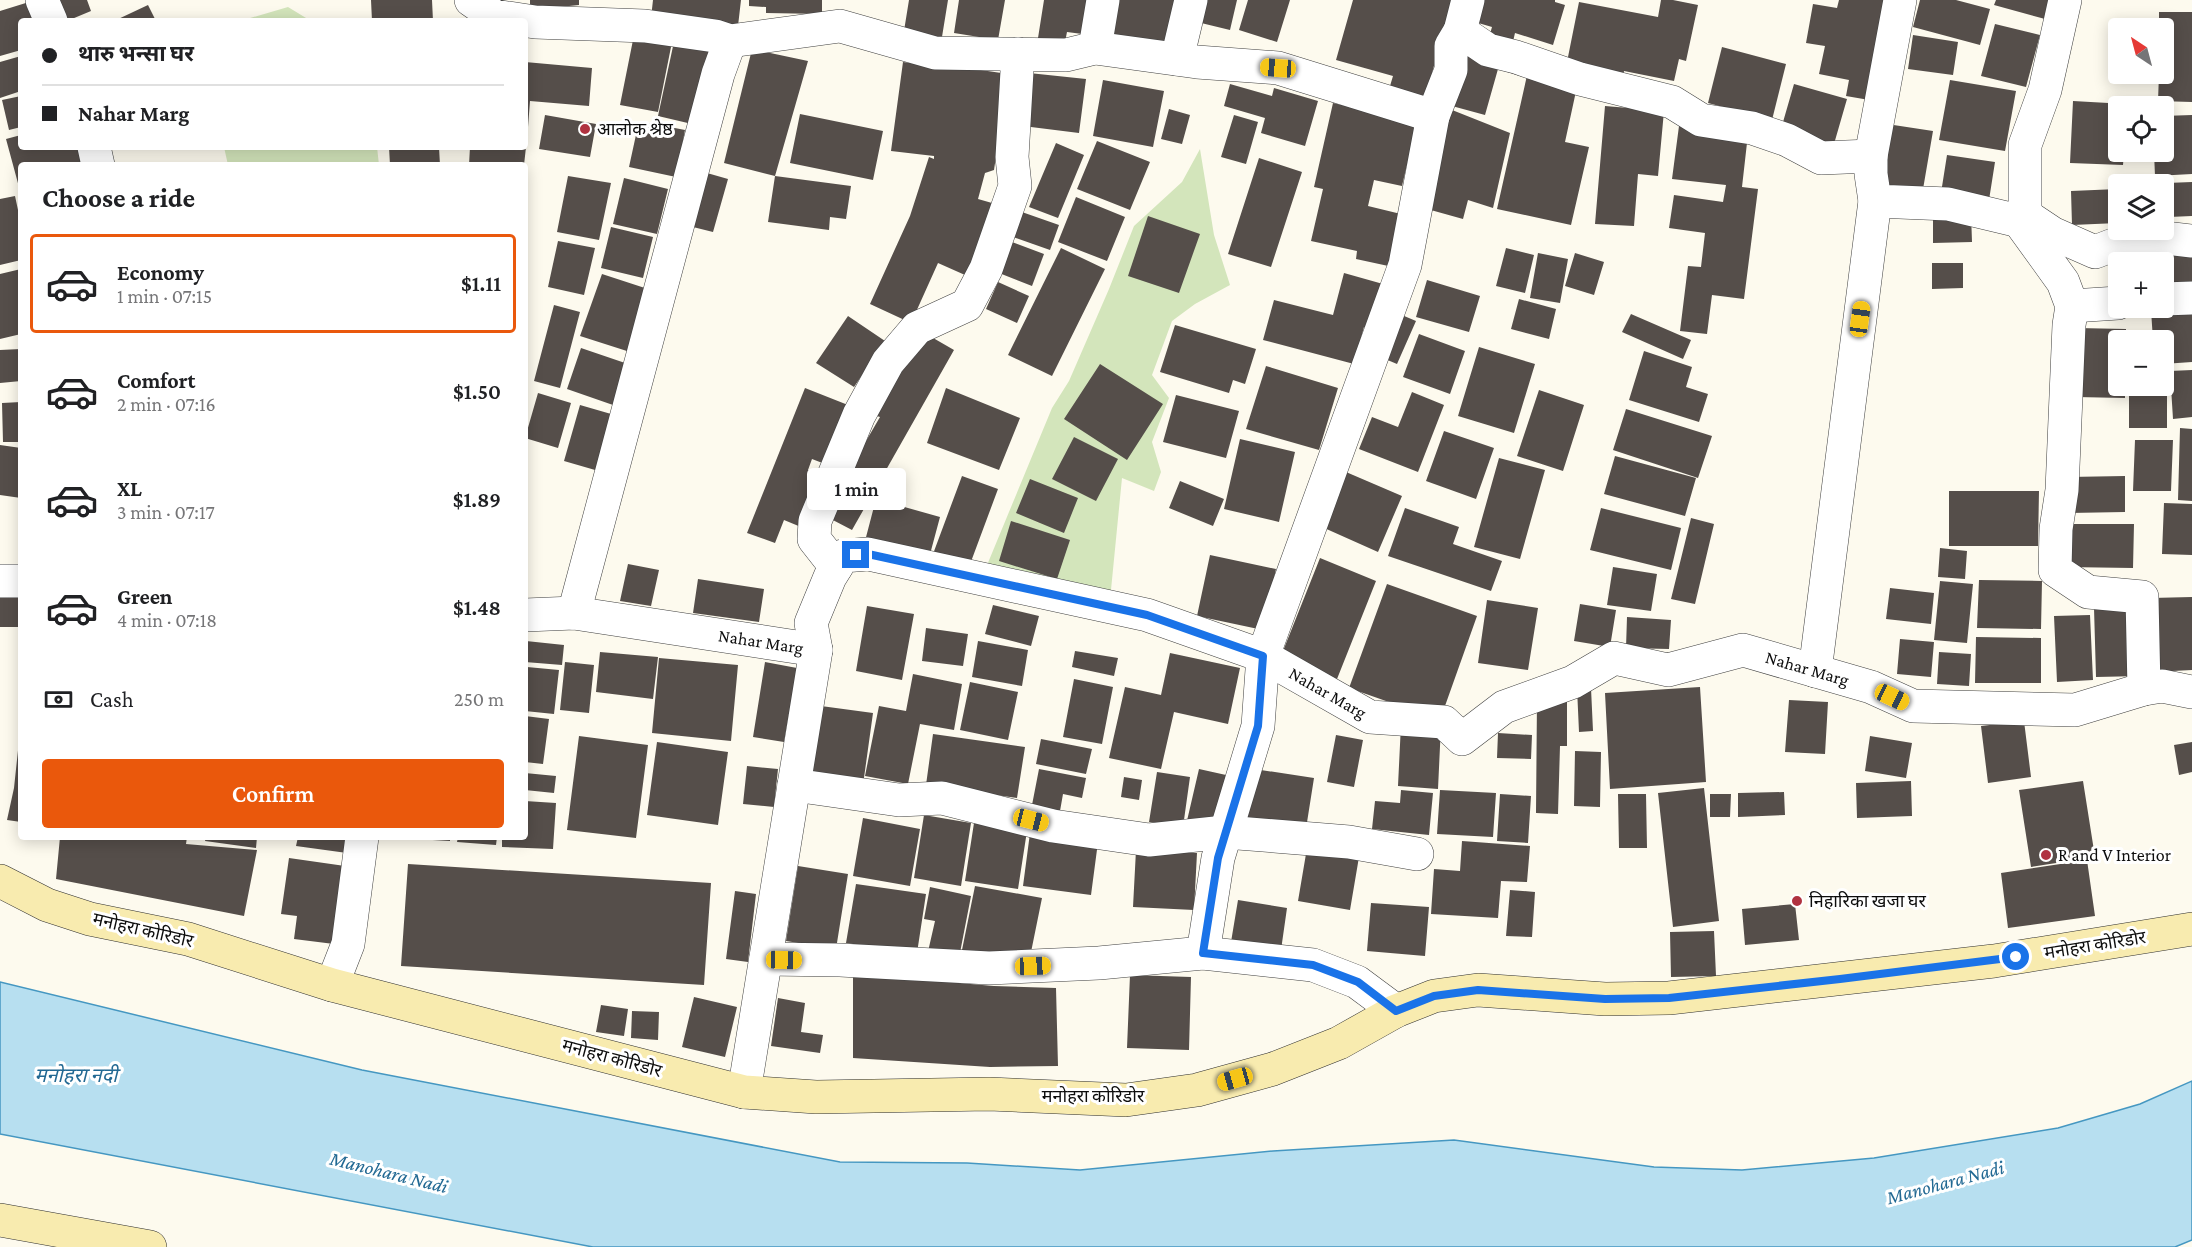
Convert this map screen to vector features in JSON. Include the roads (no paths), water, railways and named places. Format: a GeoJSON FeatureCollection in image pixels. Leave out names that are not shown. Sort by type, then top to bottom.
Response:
{"type":"FeatureCollection","features":[{"type":"Feature","properties":{"kind":"main road","name":"मनोहरा कोरिडोर"},"geometry":{"type":"LineString","coordinates":[[0,881],[47,905],[80,915],[188,939],[332,985],[744,1092],[816,1097],[989,1094],[1126,1100],[1197,1090],[1273,1069],[1339,1043],[1396,1011],[1434,996],[1478,990],[1605,999],[1669,998],[1994,961],[2192,929]]}},
{"type":"Feature","properties":{"kind":"main road"},"geometry":{"type":"LineString","coordinates":[[0,1220],[150,1247]]}},
{"type":"Feature","properties":{"kind":"street"},"geometry":{"type":"LineString","coordinates":[[42,0],[50,18]]}},
{"type":"Feature","properties":{"kind":"street"},"geometry":{"type":"LineString","coordinates":[[471,0],[494,15],[512,18]]}},
{"type":"Feature","properties":{"kind":"street"},"geometry":{"type":"LineString","coordinates":[[1095,48],[1102,0]]}},
{"type":"Feature","properties":{"kind":"street"},"geometry":{"type":"LineString","coordinates":[[1177,59],[1191,0]]}},
{"type":"Feature","properties":{"kind":"street"},"geometry":{"type":"LineString","coordinates":[[1815,671],[1875,201],[1871,156],[1900,0]]}},
{"type":"Feature","properties":{"kind":"street"},"geometry":{"type":"LineString","coordinates":[[2066,0],[2045,90],[2025,145],[2022,218],[2063,282],[2072,306],[2069,324],[2062,490],[2056,529],[2055,570],[2088,592],[2142,597],[2144,689]]}},
{"type":"Feature","properties":{"kind":"street"},"geometry":{"type":"LineString","coordinates":[[1464,15],[1488,50],[1580,79],[1672,102],[1701,120],[1752,128],[1787,140],[1821,158],[1871,156]]}},
{"type":"Feature","properties":{"kind":"street"},"geometry":{"type":"LineString","coordinates":[[1203,953],[1218,858],[1258,726],[1263,656],[1405,265],[1433,116],[1451,70],[1451,46],[1464,15]]}},
{"type":"Feature","properties":{"kind":"street"},"geometry":{"type":"LineString","coordinates":[[528,21],[645,26],[715,36],[730,41],[840,26],[935,53],[1066,55],[1095,48],[1197,62],[1278,68],[1433,116]]}},
{"type":"Feature","properties":{"kind":"street"},"geometry":{"type":"LineString","coordinates":[[574,613],[717,74],[730,41]]}},
{"type":"Feature","properties":{"kind":"street"},"geometry":{"type":"LineString","coordinates":[[836,567],[814,539],[815,521],[859,415],[888,362],[917,328],[967,305],[986,269],[1015,186],[1012,157],[1018,54]]}},
{"type":"Feature","properties":{"kind":"street"},"geometry":{"type":"LineString","coordinates":[[1875,201],[1948,204],[2022,218],[2095,252],[2139,236],[2192,241]]}},
{"type":"Feature","properties":{"kind":"street"},"geometry":{"type":"LineString","coordinates":[[2174,299],[2192,298]]}},
{"type":"Feature","properties":{"kind":"street"},"geometry":{"type":"LineString","coordinates":[[2072,306],[2108,304]]}},
{"type":"Feature","properties":{"kind":"street","name":"Nahar Marg"},"geometry":{"type":"LineString","coordinates":[[528,615],[574,613],[816,650],[811,623],[830,577],[843,556],[868,554],[1147,615],[1263,656],[1370,717],[1444,722],[1462,739],[1504,707],[1573,682],[1614,658],[1668,670],[1743,650],[1871,687],[1912,706],[2075,710],[2144,689],[2162,686],[2192,692]]}},
{"type":"Feature","properties":{"kind":"street"},"geometry":{"type":"LineString","coordinates":[[0,581],[18,581]]}},
{"type":"Feature","properties":{"kind":"street"},"geometry":{"type":"LineString","coordinates":[[744,1092],[816,650]]}},
{"type":"Feature","properties":{"kind":"street"},"geometry":{"type":"LineString","coordinates":[[794,785],[899,800],[942,798],[1053,825],[1149,840],[1225,832],[1348,842],[1417,854]]}},
{"type":"Feature","properties":{"kind":"street"},"geometry":{"type":"LineString","coordinates":[[332,985],[348,944],[362,840]]}},
{"type":"Feature","properties":{"kind":"street"},"geometry":{"type":"LineString","coordinates":[[766,959],[840,960],[989,968],[1099,963],[1203,953],[1313,965],[1358,982],[1396,1011]]}},
{"type":"Feature","properties":{"kind":"water","name":"मनोहरा नदी"},"geometry":{"type":"Polygon","coordinates":[[[0,982],[362,1070],[840,1162],[967,1163],[1080,1170],[1273,1151],[1454,1140],[1654,1167],[1742,1170],[1874,1158],[2058,1128],[2140,1104],[2192,1081],[2192,1240],[2175,1247],[593,1247],[0,1134],[0,982]]]}},
{"type":"Feature","properties":{"kind":"place","name":"आलोक श्रेष्ठ"},"geometry":{"type":"Point","coordinates":[585,129]}},
{"type":"Feature","properties":{"kind":"place","name":"R and V Interior"},"geometry":{"type":"Point","coordinates":[2046,855]}},
{"type":"Feature","properties":{"kind":"place","name":"निहारिका खजा घर"},"geometry":{"type":"Point","coordinates":[1797,901]}},
{"type":"Feature","properties":{"kind":"water label","name":"Manohara Nadi"},"geometry":{"type":"Point","coordinates":[389,1172]}},
{"type":"Feature","properties":{"kind":"water label","name":"Manohara Nadi"},"geometry":{"type":"Point","coordinates":[1945,1182]}}]}
